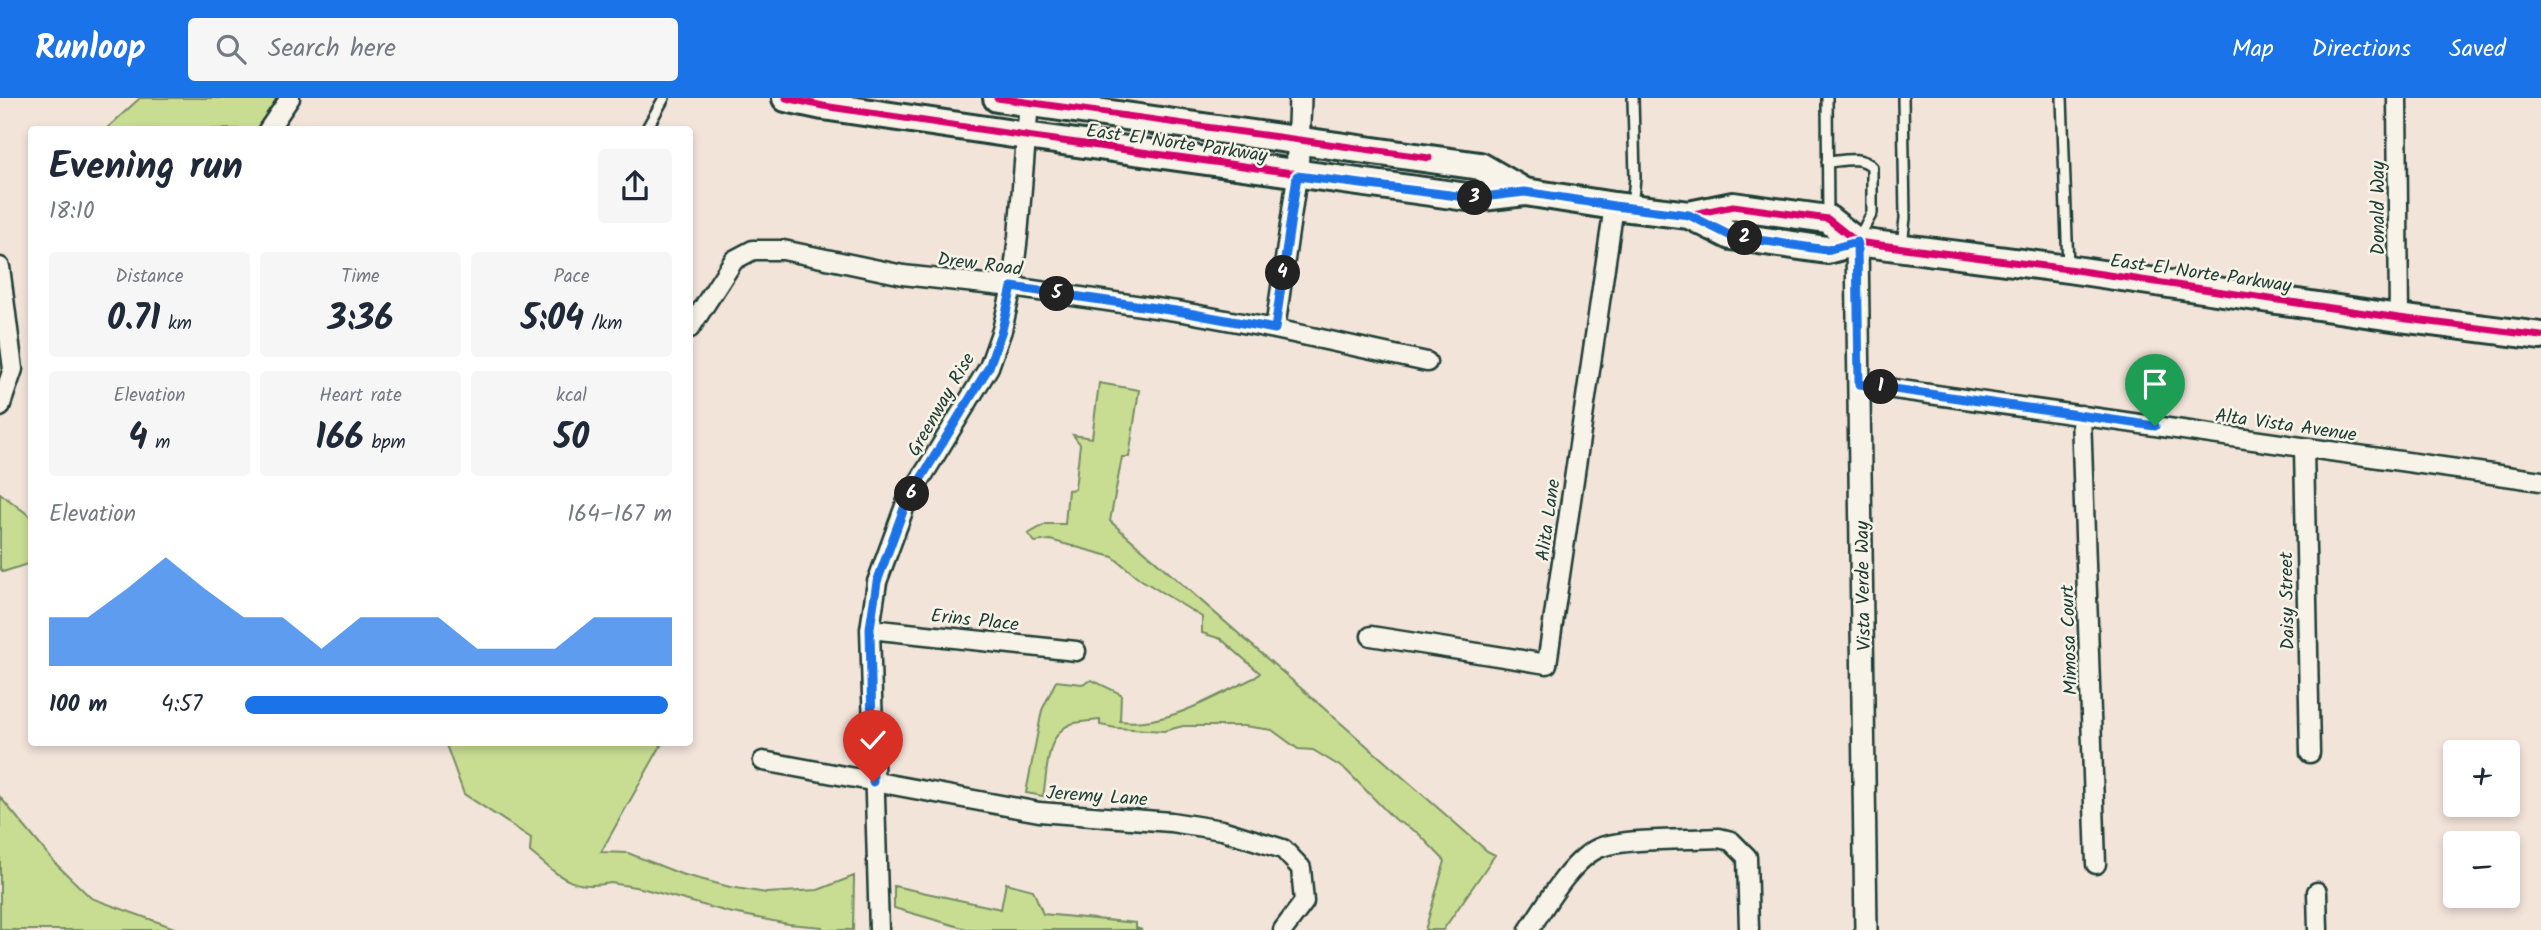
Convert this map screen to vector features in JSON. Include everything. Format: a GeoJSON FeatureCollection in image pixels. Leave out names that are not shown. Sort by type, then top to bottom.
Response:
{"type":"FeatureCollection","features":[{"type":"Feature","properties":{"kind":"main road","name":"East El Norte Parkway"},"geometry":{"type":"LineString","coordinates":[[786,98],[822,106],[1297,176],[1474,198],[1525,192],[1689,215],[1734,206],[1828,219]]}},
{"type":"Feature","properties":{"kind":"main road","name":"East El Norte Parkway"},"geometry":{"type":"LineString","coordinates":[[997,98],[1480,166],[1525,192]]}},
{"type":"Feature","properties":{"kind":"main road","name":"East El Norte Parkway"},"geometry":{"type":"LineString","coordinates":[[1689,215],[1731,236],[1827,250],[1857,242],[2068,268],[2399,318],[2541,336]]}},
{"type":"Feature","properties":{"kind":"main road"},"geometry":{"type":"LineString","coordinates":[[1828,219],[1857,242]]}},
{"type":"Feature","properties":{"kind":"street"},"geometry":{"type":"LineString","coordinates":[[271,126],[290,98]]}},
{"type":"Feature","properties":{"kind":"street"},"geometry":{"type":"LineString","coordinates":[[1275,329],[1297,176],[1300,98]]}},
{"type":"Feature","properties":{"kind":"street","name":"Donald Way"},"geometry":{"type":"LineString","coordinates":[[2397,98],[2399,318]]}},
{"type":"Feature","properties":{"kind":"street","name":"Greenway Rise"},"geometry":{"type":"LineString","coordinates":[[879,930],[870,628],[877,582],[906,503],[989,367],[1002,330],[1012,287],[1028,102]]}},
{"type":"Feature","properties":{"kind":"street","name":"Alita Lane"},"geometry":{"type":"LineString","coordinates":[[1371,636],[1547,664],[1623,207]]}},
{"type":"Feature","properties":{"kind":"street","name":"Vista Verde Way"},"geometry":{"type":"LineString","coordinates":[[1857,242],[1866,930]]}},
{"type":"Feature","properties":{"kind":"street","name":"Drew Road"},"geometry":{"type":"LineString","coordinates":[[693,323],[734,260],[753,250],[783,250],[903,275],[1012,287],[1183,312],[1427,362]]}},
{"type":"Feature","properties":{"kind":"street"},"geometry":{"type":"LineString","coordinates":[[0,267],[13,369],[0,407]]}},
{"type":"Feature","properties":{"kind":"street","name":"Alta Vista Avenue"},"geometry":{"type":"LineString","coordinates":[[1859,384],[2541,481]]}},
{"type":"Feature","properties":{"kind":"street","name":"Mimosa Court"},"geometry":{"type":"LineString","coordinates":[[2081,415],[2096,864]]}},
{"type":"Feature","properties":{"kind":"street","name":"Daisy Street"},"geometry":{"type":"LineString","coordinates":[[2304,448],[2310,753]]}},
{"type":"Feature","properties":{"kind":"street","name":"Erins Place"},"geometry":{"type":"LineString","coordinates":[[870,628],[1076,651]]}},
{"type":"Feature","properties":{"kind":"street","name":"Jeremy Lane"},"geometry":{"type":"LineString","coordinates":[[763,761],[1039,812],[1171,822],[1222,830],[1283,849],[1301,869],[1304,902],[1283,930]]}},
{"type":"Feature","properties":{"kind":"street"},"geometry":{"type":"LineString","coordinates":[[1529,930],[1566,874],[1598,848],[1620,843],[1719,838],[1731,841],[1747,857],[1749,930]]}},
{"type":"Feature","properties":{"kind":"street"},"geometry":{"type":"LineString","coordinates":[[2316,892],[2318,930]]}},
{"type":"Feature","properties":{"kind":"lane"},"geometry":{"type":"LineString","coordinates":[[648,126],[664,98]]}},
{"type":"Feature","properties":{"kind":"lane"},"geometry":{"type":"LineString","coordinates":[[1623,207],[1635,178],[1633,98]]}},
{"type":"Feature","properties":{"kind":"lane"},"geometry":{"type":"LineString","coordinates":[[1827,98],[1828,219]]}},
{"type":"Feature","properties":{"kind":"lane"},"geometry":{"type":"LineString","coordinates":[[1902,248],[1905,218],[1903,98]]}},
{"type":"Feature","properties":{"kind":"lane"},"geometry":{"type":"LineString","coordinates":[[2062,98],[2068,268]]}},
{"type":"Feature","properties":{"kind":"lane"},"geometry":{"type":"LineString","coordinates":[[1827,162],[1859,160],[1872,167],[1872,213],[1857,242]]}},
{"type":"Feature","properties":{"kind":"green space"},"geometry":{"type":"Polygon","coordinates":[[[140,98],[283,98],[264,126],[109,126],[140,98]]]}},
{"type":"Feature","properties":{"kind":"green space"},"geometry":{"type":"Polygon","coordinates":[[[1099,383],[1139,390],[1129,457],[1122,457],[1110,521],[1487,851],[1495,855],[1443,930],[1425,930],[1445,861],[1418,833],[1394,819],[1346,770],[1313,750],[1298,749],[1272,730],[1244,726],[1183,726],[1164,731],[1116,728],[1100,725],[1100,720],[1074,723],[1056,736],[1052,745],[1043,796],[1026,793],[1042,710],[1056,681],[1082,684],[1092,680],[1121,694],[1120,721],[1138,722],[1173,715],[1260,673],[1221,639],[1202,633],[1202,617],[1140,579],[1113,557],[1050,540],[1035,542],[1028,534],[1046,524],[1065,524],[1068,490],[1075,489],[1080,444],[1073,435],[1092,438],[1099,383]]]}},
{"type":"Feature","properties":{"kind":"green space"},"geometry":{"type":"Polygon","coordinates":[[[0,493],[28,515],[28,565],[3,572],[0,568],[0,493]]]}},
{"type":"Feature","properties":{"kind":"green space"},"geometry":{"type":"Polygon","coordinates":[[[446,746],[661,746],[601,852],[628,853],[681,874],[766,893],[818,890],[854,876],[853,930],[823,930],[822,927],[788,924],[728,912],[641,888],[611,883],[585,885],[566,880],[530,852],[531,838],[464,794],[446,746]]]}},
{"type":"Feature","properties":{"kind":"green space"},"geometry":{"type":"Polygon","coordinates":[[[0,797],[55,863],[91,898],[180,930],[0,930],[0,797]]]}},
{"type":"Feature","properties":{"kind":"green space"},"geometry":{"type":"Polygon","coordinates":[[[1006,883],[1033,890],[1043,914],[1136,923],[1136,928],[1142,930],[970,930],[894,908],[894,886],[1001,909],[1006,883]]]}},
{"type":"Feature","properties":{"kind":"cycle path"},"geometry":{"type":"LineString","coordinates":[[786,98],[823,106],[1026,136],[1474,198],[1525,192],[1689,215],[1733,206],[1828,219],[1857,242]]}},
{"type":"Feature","properties":{"kind":"cycle path"},"geometry":{"type":"LineString","coordinates":[[997,98],[1429,158]]}},
{"type":"Feature","properties":{"kind":"cycle path"},"geometry":{"type":"LineString","coordinates":[[1689,215],[1731,236],[1827,250],[1857,242],[2541,336]]}},
{"type":"Feature","properties":{"kind":"route"},"geometry":{"type":"LineString","coordinates":[[873,782],[870,628],[877,582],[906,503],[989,367],[1002,330],[1012,287],[1183,312],[1275,329],[1297,176],[1474,198],[1525,192],[1689,215],[1731,236],[1827,250],[1857,242],[1859,384],[2155,426]]}}]}
